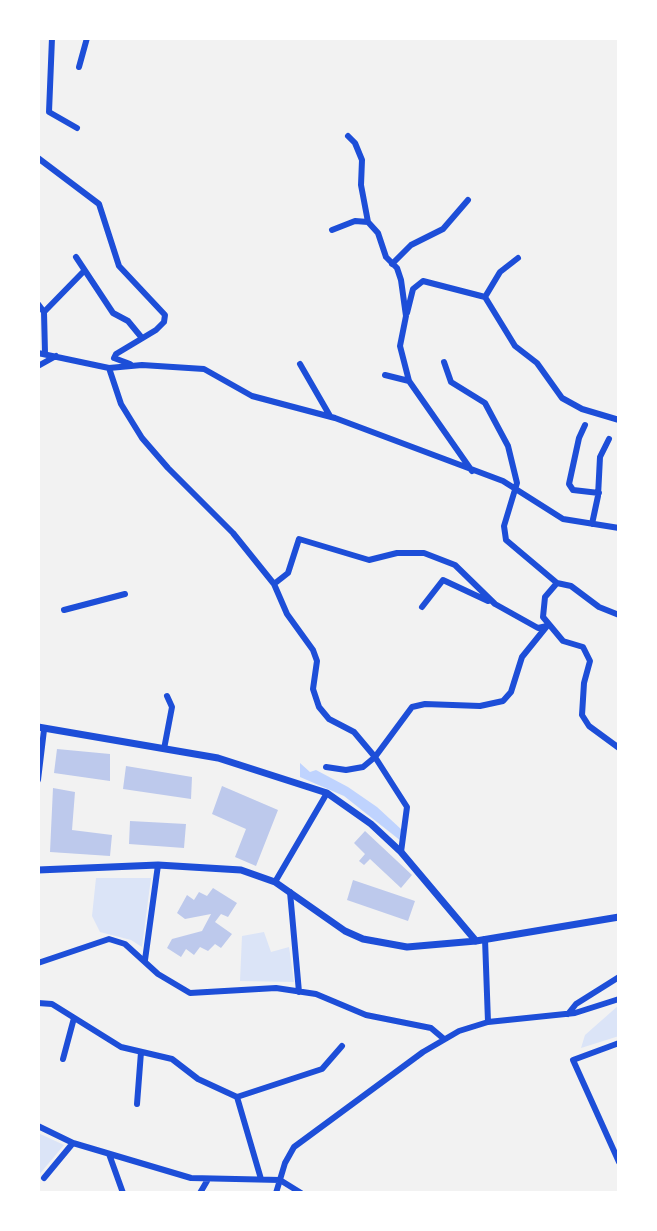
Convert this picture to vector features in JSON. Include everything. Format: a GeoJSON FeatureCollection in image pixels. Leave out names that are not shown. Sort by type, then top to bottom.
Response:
{"type":"FeatureCollection","features":[{"type":"Feature","properties":{"kind":"street"},"geometry":{"type":"LineString","coordinates":[[52,38],[49,112],[77,128]]}},
{"type":"Feature","properties":{"kind":"street"},"geometry":{"type":"LineString","coordinates":[[79,67],[87,38]]}},
{"type":"Feature","properties":{"kind":"street"},"geometry":{"type":"LineString","coordinates":[[348,136],[355,143],[362,160],[361,185],[368,222],[378,233],[386,257],[401,280],[406,316]]}},
{"type":"Feature","properties":{"kind":"street"},"geometry":{"type":"LineString","coordinates":[[38,158],[99,204],[119,266],[162,310],[164,322],[114,358],[133,365]]}},
{"type":"Feature","properties":{"kind":"street"},"geometry":{"type":"LineString","coordinates":[[392,264],[411,245],[443,229],[468,200]]}},
{"type":"Feature","properties":{"kind":"street"},"geometry":{"type":"LineString","coordinates":[[332,230],[355,221],[368,222]]}},
{"type":"Feature","properties":{"kind":"street"},"geometry":{"type":"LineString","coordinates":[[76,257],[113,313],[128,321],[142,338]]}},
{"type":"Feature","properties":{"kind":"street"},"geometry":{"type":"LineString","coordinates":[[485,297],[500,272],[518,258]]}},
{"type":"Feature","properties":{"kind":"street"},"geometry":{"type":"LineString","coordinates":[[84,271],[44,312],[41,353],[109,368],[133,365],[193,366],[219,375],[252,396],[330,416],[516,487],[552,513],[619,528]]}},
{"type":"Feature","properties":{"kind":"street"},"geometry":{"type":"LineString","coordinates":[[472,471],[409,381],[400,346],[413,289],[423,281],[485,297],[515,346],[537,363],[562,398],[582,409],[619,420]]}},
{"type":"Feature","properties":{"kind":"street"},"geometry":{"type":"LineString","coordinates":[[38,304],[44,312]]}},
{"type":"Feature","properties":{"kind":"street"},"geometry":{"type":"LineString","coordinates":[[38,366],[57,356]]}},
{"type":"Feature","properties":{"kind":"street"},"geometry":{"type":"LineString","coordinates":[[444,362],[451,382],[485,403],[503,430],[516,487],[504,526],[506,540],[557,583],[571,586],[599,607],[619,615]]}},
{"type":"Feature","properties":{"kind":"street"},"geometry":{"type":"LineString","coordinates":[[300,364],[330,416]]}},
{"type":"Feature","properties":{"kind":"street"},"geometry":{"type":"LineString","coordinates":[[109,368],[121,404],[142,438],[233,533],[274,584],[287,614],[313,650],[317,661],[313,689],[319,707],[329,719],[354,732],[375,757],[407,807],[401,852]]}},
{"type":"Feature","properties":{"kind":"street"},"geometry":{"type":"LineString","coordinates":[[385,375],[409,381]]}},
{"type":"Feature","properties":{"kind":"street"},"geometry":{"type":"LineString","coordinates":[[585,425],[569,484],[573,490],[599,493]]}},
{"type":"Feature","properties":{"kind":"street"},"geometry":{"type":"LineString","coordinates":[[592,524],[599,493],[600,457],[609,439]]}},
{"type":"Feature","properties":{"kind":"street"},"geometry":{"type":"LineString","coordinates":[[274,584],[288,573],[299,539],[369,560],[397,553],[424,553],[455,565],[495,604]]}},
{"type":"Feature","properties":{"kind":"street"},"geometry":{"type":"LineString","coordinates":[[422,607],[443,580],[538,628],[547,626]]}},
{"type":"Feature","properties":{"kind":"street"},"geometry":{"type":"LineString","coordinates":[[557,583],[545,597],[543,617],[547,626],[563,641],[583,647],[590,661],[584,683],[582,715],[589,726],[619,748]]}},
{"type":"Feature","properties":{"kind":"street"},"geometry":{"type":"LineString","coordinates":[[64,610],[125,594]]}},
{"type":"Feature","properties":{"kind":"street"},"geometry":{"type":"LineString","coordinates":[[326,767],[355,770],[375,757],[412,707],[425,704],[480,706],[503,701],[511,692],[522,657],[547,626]]}},
{"type":"Feature","properties":{"kind":"street"},"geometry":{"type":"LineString","coordinates":[[164,749],[172,707],[167,696]]}},
{"type":"Feature","properties":{"kind":"street"},"geometry":{"type":"LineString","coordinates":[[38,780],[41,729],[92,734],[218,758],[327,793],[371,824],[401,852],[481,940],[488,1022]]}},
{"type":"Feature","properties":{"kind":"street"},"geometry":{"type":"LineString","coordinates":[[275,882],[327,793]]}},
{"type":"Feature","properties":{"kind":"street"},"geometry":{"type":"LineString","coordinates":[[145,960],[158,865]]}},
{"type":"Feature","properties":{"kind":"street"},"geometry":{"type":"LineString","coordinates":[[38,870],[158,865],[241,870],[275,882],[328,922],[363,939],[407,947],[481,940],[619,917]]}},
{"type":"Feature","properties":{"kind":"street"},"geometry":{"type":"LineString","coordinates":[[290,892],[299,992]]}},
{"type":"Feature","properties":{"kind":"street"},"geometry":{"type":"LineString","coordinates":[[38,963],[109,939],[125,944],[176,986],[190,993],[276,988],[316,994],[366,1015],[431,1028],[444,1039]]}},
{"type":"Feature","properties":{"kind":"street"},"geometry":{"type":"LineString","coordinates":[[568,1014],[576,1004],[619,977]]}},
{"type":"Feature","properties":{"kind":"street"},"geometry":{"type":"LineString","coordinates":[[276,1193],[294,1147],[444,1039],[488,1022],[568,1014],[619,999]]}},
{"type":"Feature","properties":{"kind":"street"},"geometry":{"type":"LineString","coordinates":[[38,1003],[52,1004],[121,1047],[172,1059],[180,1069],[237,1097],[322,1069],[342,1046]]}},
{"type":"Feature","properties":{"kind":"street"},"geometry":{"type":"LineString","coordinates":[[63,1059],[74,1018]]}},
{"type":"Feature","properties":{"kind":"street"},"geometry":{"type":"LineString","coordinates":[[619,1043],[573,1060],[619,1162]]}},
{"type":"Feature","properties":{"kind":"street"},"geometry":{"type":"LineString","coordinates":[[137,1104],[141,1052]]}},
{"type":"Feature","properties":{"kind":"street"},"geometry":{"type":"LineString","coordinates":[[237,1097],[261,1179]]}},
{"type":"Feature","properties":{"kind":"street"},"geometry":{"type":"LineString","coordinates":[[38,1126],[73,1143],[207,1181],[280,1180],[301,1193]]}},
{"type":"Feature","properties":{"kind":"street"},"geometry":{"type":"LineString","coordinates":[[44,1178],[73,1143]]}},
{"type":"Feature","properties":{"kind":"street"},"geometry":{"type":"LineString","coordinates":[[109,1154],[123,1193]]}},
{"type":"Feature","properties":{"kind":"street"},"geometry":{"type":"LineString","coordinates":[[200,1193],[207,1181]]}},
{"type":"Feature","properties":{"kind":"shaded area"},"geometry":{"type":"Polygon","coordinates":[[[96,878],[151,878],[142,947],[131,940],[100,932],[92,916],[96,878]]]}},
{"type":"Feature","properties":{"kind":"shaded area"},"geometry":{"type":"Polygon","coordinates":[[[264,932],[271,952],[289,947],[294,982],[240,981],[242,936],[264,932]]]}},
{"type":"Feature","properties":{"kind":"shaded area"},"geometry":{"type":"Polygon","coordinates":[[[619,1005],[619,1036],[581,1048],[585,1035],[619,1005]]]}},
{"type":"Feature","properties":{"kind":"shaded area"},"geometry":{"type":"Polygon","coordinates":[[[38,1133],[64,1145],[38,1176],[38,1133]]]}},
{"type":"Feature","properties":{"kind":"water"},"geometry":{"type":"Polygon","coordinates":[[[300,763],[310,772],[316,770],[348,787],[377,807],[402,830],[401,841],[344,796],[300,777],[300,763]]]}},
{"type":"Feature","properties":{"kind":"building"},"geometry":{"type":"Polygon","coordinates":[[[57,749],[110,754],[110,781],[54,773],[57,749]]]}},
{"type":"Feature","properties":{"kind":"building"},"geometry":{"type":"Polygon","coordinates":[[[126,766],[192,777],[191,799],[123,789],[126,766]]]}},
{"type":"Feature","properties":{"kind":"building"},"geometry":{"type":"Polygon","coordinates":[[[222,786],[278,810],[256,866],[235,857],[246,829],[212,814],[222,786]]]}},
{"type":"Feature","properties":{"kind":"building"},"geometry":{"type":"Polygon","coordinates":[[[53,788],[75,792],[72,830],[112,835],[110,856],[50,852],[53,788]]]}},
{"type":"Feature","properties":{"kind":"building"},"geometry":{"type":"Polygon","coordinates":[[[130,821],[186,824],[184,848],[129,844],[130,821]]]}},
{"type":"Feature","properties":{"kind":"building"},"geometry":{"type":"Polygon","coordinates":[[[365,831],[412,875],[401,888],[370,859],[364,865],[359,861],[365,854],[354,843],[365,831]]]}},
{"type":"Feature","properties":{"kind":"building"},"geometry":{"type":"Polygon","coordinates":[[[353,880],[415,901],[408,921],[347,900],[353,880]]]}},
{"type":"Feature","properties":{"kind":"building"},"geometry":{"type":"Polygon","coordinates":[[[213,888],[237,903],[228,917],[221,914],[215,922],[232,934],[221,948],[215,944],[208,951],[200,947],[194,955],[186,949],[181,957],[167,948],[172,939],[202,931],[211,914],[185,919],[177,913],[187,895],[194,900],[199,892],[207,896],[213,888]]]}}]}
